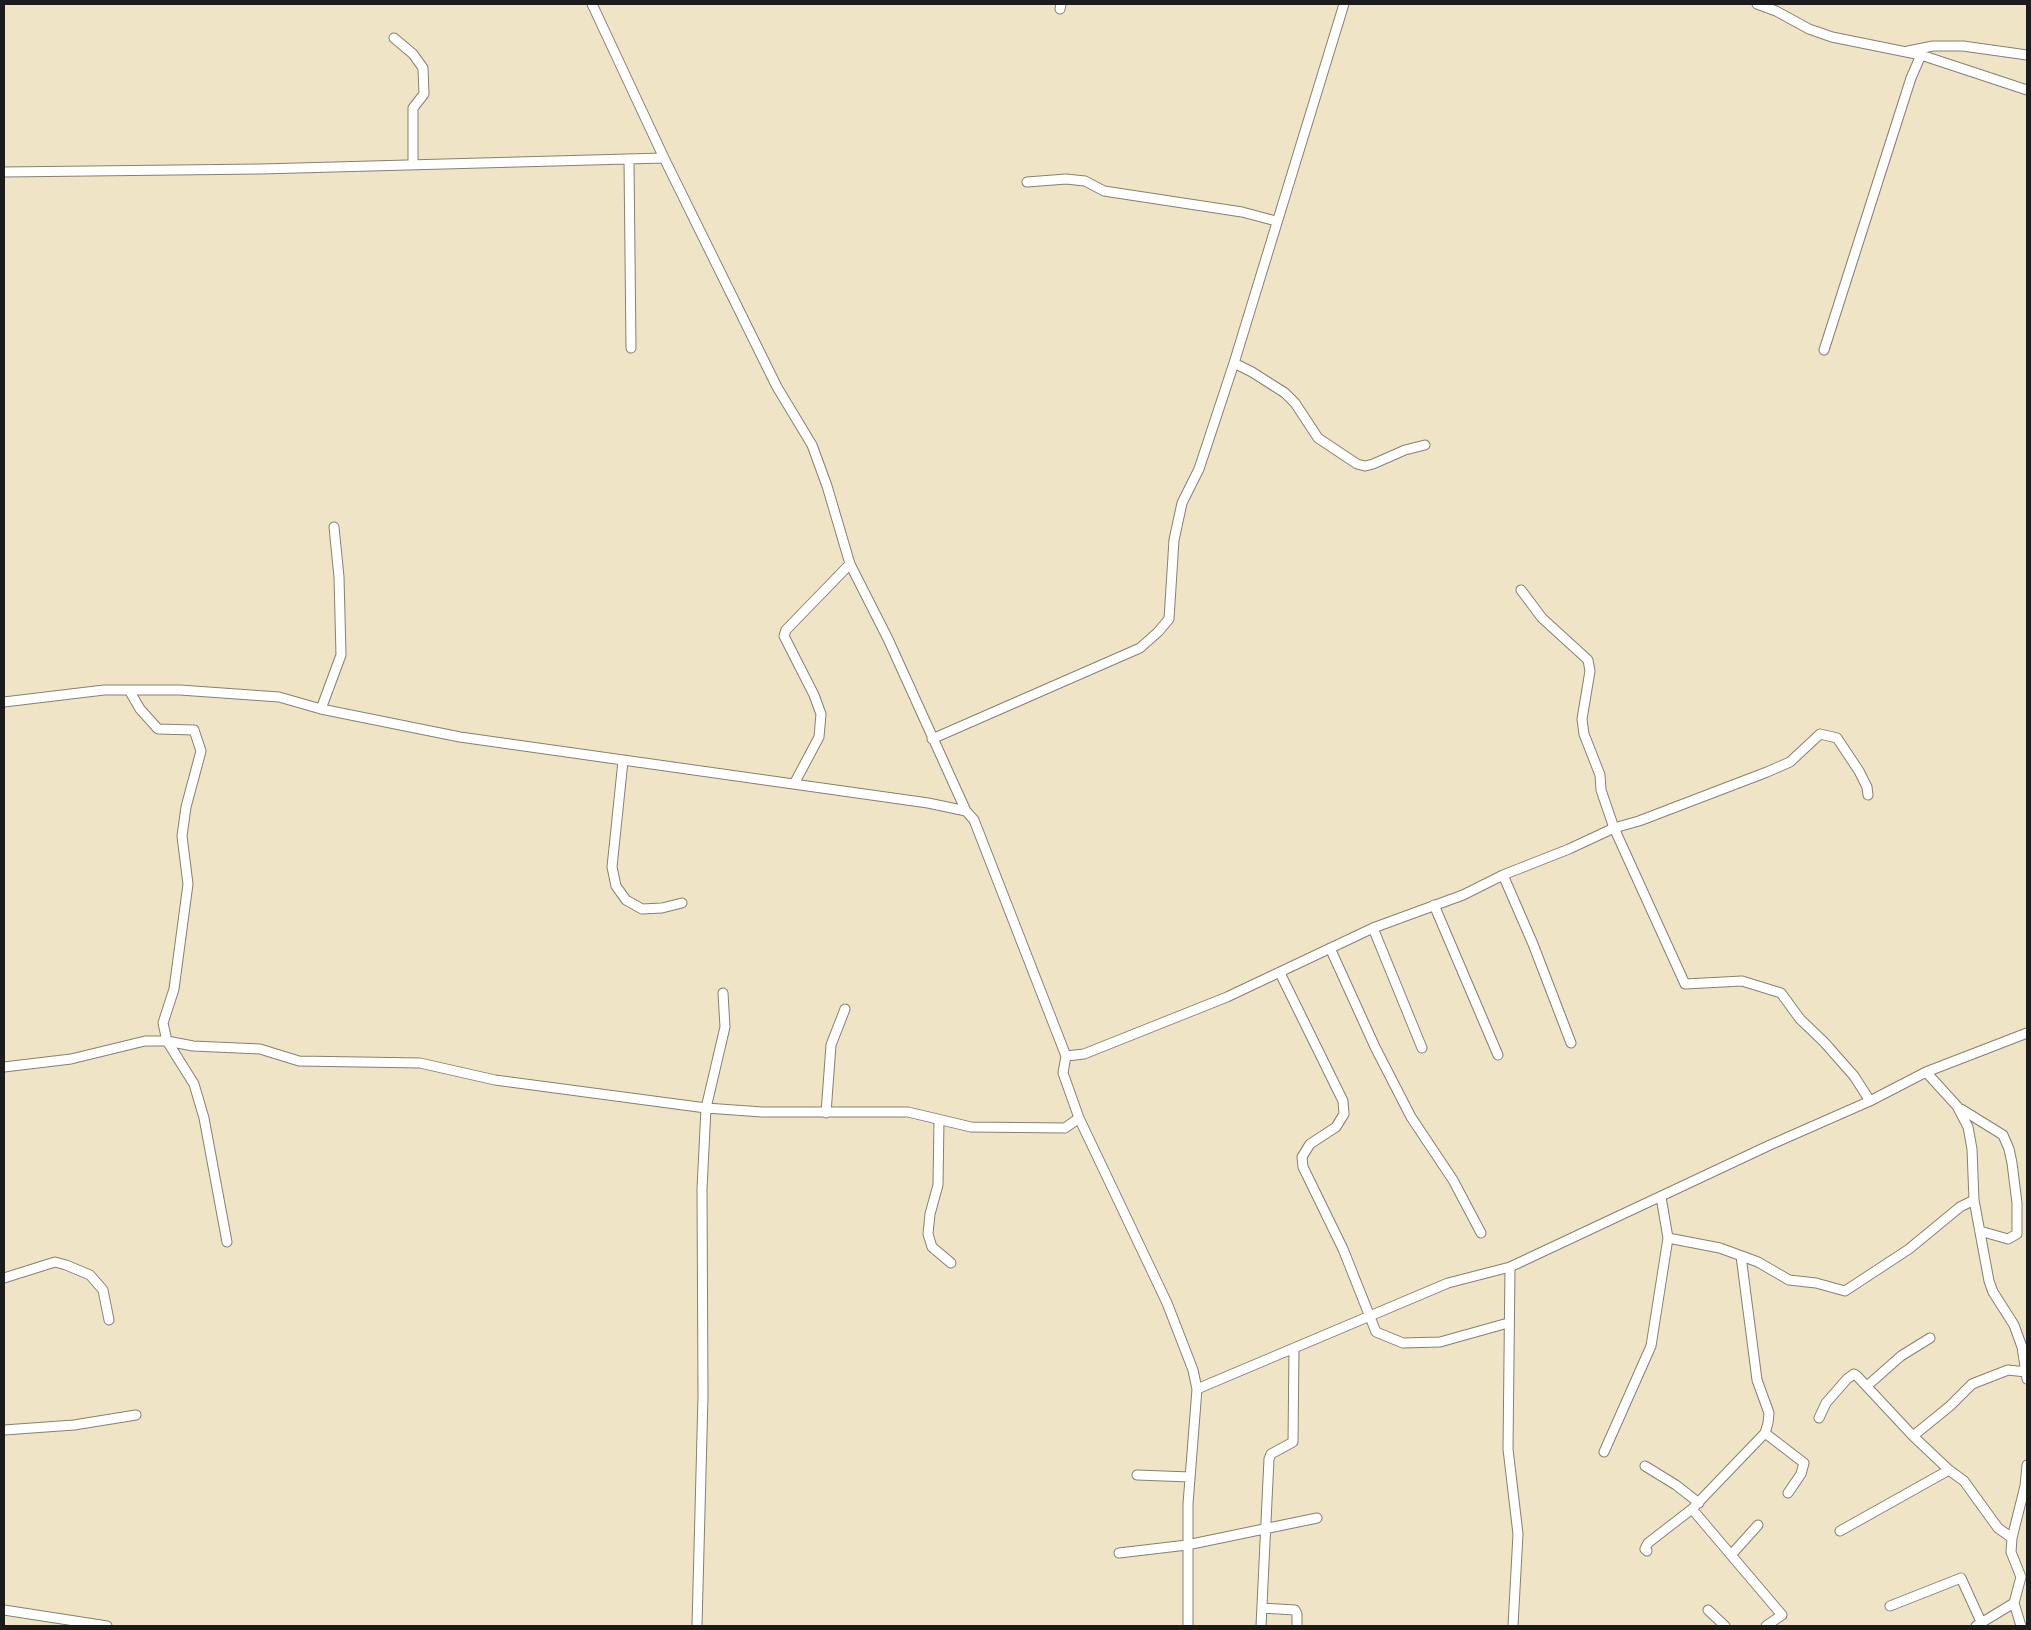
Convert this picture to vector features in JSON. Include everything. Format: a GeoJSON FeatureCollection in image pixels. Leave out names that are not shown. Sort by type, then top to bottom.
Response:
{"type":"FeatureCollection","features":[{"type":"Feature","properties":{"kind":"street"},"geometry":{"type":"LineString","coordinates":[[592,4],[664,158],[777,387],[812,445],[827,486],[850,564],[966,811],[974,820],[982,838],[1066,1056],[1063,1073],[1079,1118],[1166,1303],[1193,1370],[1197,1389],[1187,1545],[1188,1626]]}},
{"type":"Feature","properties":{"kind":"street"},"geometry":{"type":"LineString","coordinates":[[932,738],[1140,648],[1169,619],[1177,521],[1182,503],[1199,469],[1234,363],[1344,4]]}},
{"type":"Feature","properties":{"kind":"street"},"geometry":{"type":"LineString","coordinates":[[1758,4],[1776,10],[1808,29],[1832,37],[1900,53],[1921,55],[2027,90]]}},
{"type":"Feature","properties":{"kind":"street"},"geometry":{"type":"LineString","coordinates":[[394,38],[413,54],[423,68],[424,94],[413,108],[413,166]]}},
{"type":"Feature","properties":{"kind":"street"},"geometry":{"type":"LineString","coordinates":[[1900,53],[1933,46],[1964,46],[2027,55]]}},
{"type":"Feature","properties":{"kind":"street"},"geometry":{"type":"LineString","coordinates":[[1824,350],[1921,55]]}},
{"type":"Feature","properties":{"kind":"street"},"geometry":{"type":"LineString","coordinates":[[4,172],[413,166],[629,161],[664,158]]}},
{"type":"Feature","properties":{"kind":"street"},"geometry":{"type":"LineString","coordinates":[[629,161],[631,348]]}},
{"type":"Feature","properties":{"kind":"street"},"geometry":{"type":"LineString","coordinates":[[1027,182],[1066,179],[1085,181],[1104,192],[1242,212],[1276,221]]}},
{"type":"Feature","properties":{"kind":"street"},"geometry":{"type":"LineString","coordinates":[[1234,363],[1252,372],[1284,393],[1295,403],[1318,438],[1357,464],[1365,466],[1373,464],[1410,448],[1425,445]]}},
{"type":"Feature","properties":{"kind":"street"},"geometry":{"type":"LineString","coordinates":[[321,709],[341,656],[339,577],[334,527]]}},
{"type":"Feature","properties":{"kind":"street"},"geometry":{"type":"LineString","coordinates":[[794,784],[819,737],[821,714],[814,695],[784,636],[786,630],[850,564]]}},
{"type":"Feature","properties":{"kind":"street"},"geometry":{"type":"LineString","coordinates":[[1521,590],[1542,618],[1588,660],[1590,671],[1582,719],[1584,734],[1600,775],[1602,790],[1614,828],[1685,984],[1742,981],[1781,993],[1800,1019],[1824,1042],[1854,1076],[1870,1102]]}},
{"type":"Feature","properties":{"kind":"street"},"geometry":{"type":"LineString","coordinates":[[4,702],[104,690],[180,690],[279,698],[321,709],[460,737],[928,803],[966,811]]}},
{"type":"Feature","properties":{"kind":"street"},"geometry":{"type":"LineString","coordinates":[[129,690],[140,709],[158,729],[194,730],[202,751],[186,807],[182,836],[188,884],[174,989],[163,1023],[167,1041],[194,1084],[204,1118],[226,1242]]}},
{"type":"Feature","properties":{"kind":"street"},"geometry":{"type":"LineString","coordinates":[[1066,1056],[1084,1054],[1182,1013],[1228,997],[1373,928],[1463,895],[1503,875],[1569,849],[1614,828],[1638,821],[1790,762],[1820,734],[1838,738],[1859,771],[1867,787],[1868,795]]}},
{"type":"Feature","properties":{"kind":"street"},"geometry":{"type":"LineString","coordinates":[[623,761],[612,867],[616,886],[626,900],[642,909],[662,908],[682,903]]}},
{"type":"Feature","properties":{"kind":"street"},"geometry":{"type":"LineString","coordinates":[[1503,875],[1533,944],[1571,1043]]}},
{"type":"Feature","properties":{"kind":"street"},"geometry":{"type":"LineString","coordinates":[[1434,905],[1498,1055]]}},
{"type":"Feature","properties":{"kind":"street"},"geometry":{"type":"LineString","coordinates":[[1373,928],[1422,1048]]}},
{"type":"Feature","properties":{"kind":"street"},"geometry":{"type":"LineString","coordinates":[[1330,948],[1375,1047],[1411,1117],[1453,1180],[1481,1233]]}},
{"type":"Feature","properties":{"kind":"street"},"geometry":{"type":"LineString","coordinates":[[1280,973],[1343,1101],[1344,1114],[1336,1127],[1310,1144],[1302,1156],[1303,1167],[1343,1250],[1376,1332],[1403,1343],[1440,1342],[1508,1323]]}},
{"type":"Feature","properties":{"kind":"street"},"geometry":{"type":"LineString","coordinates":[[697,1626],[703,1396],[702,1189],[706,1108],[725,1027],[723,993]]}},
{"type":"Feature","properties":{"kind":"street"},"geometry":{"type":"LineString","coordinates":[[826,1113],[831,1045],[845,1009]]}},
{"type":"Feature","properties":{"kind":"street"},"geometry":{"type":"LineString","coordinates":[[1197,1389],[1448,1283],[1510,1267],[1870,1102],[1926,1072],[2027,1033]]}},
{"type":"Feature","properties":{"kind":"street"},"geometry":{"type":"LineString","coordinates":[[4,1067],[71,1060],[145,1041],[167,1041],[193,1046],[260,1050],[298,1061],[420,1063],[495,1080],[706,1108],[762,1112],[908,1112],[970,1127],[1065,1128],[1079,1118]]}},
{"type":"Feature","properties":{"kind":"street"},"geometry":{"type":"LineString","coordinates":[[1913,1436],[1950,1406],[1972,1384],[2008,1370],[2027,1375],[2025,1347],[2009,1314],[1991,1288],[1974,1200],[1972,1149],[1968,1127],[1957,1106],[1926,1072]]}},
{"type":"Feature","properties":{"kind":"street"},"geometry":{"type":"LineString","coordinates":[[1957,1106],[2003,1135],[2012,1163],[2017,1204],[2017,1234],[2008,1239],[1980,1231]]}},
{"type":"Feature","properties":{"kind":"street"},"geometry":{"type":"LineString","coordinates":[[939,1120],[938,1185],[930,1214],[928,1234],[932,1247],[951,1263]]}},
{"type":"Feature","properties":{"kind":"street"},"geometry":{"type":"LineString","coordinates":[[1604,1452],[1651,1346],[1668,1238],[1661,1197]]}},
{"type":"Feature","properties":{"kind":"street"},"geometry":{"type":"LineString","coordinates":[[1668,1238],[1720,1248],[1741,1256],[1789,1280],[1816,1283],[1845,1291],[1910,1249],[1960,1207],[1974,1200]]}},
{"type":"Feature","properties":{"kind":"street"},"geometry":{"type":"LineString","coordinates":[[1648,1551],[1645,1549],[1648,1543],[1695,1506],[1765,1433],[1769,1413],[1757,1380],[1741,1256]]}},
{"type":"Feature","properties":{"kind":"street"},"geometry":{"type":"LineString","coordinates":[[4,1278],[55,1262],[66,1265],[90,1275],[103,1290],[109,1320]]}},
{"type":"Feature","properties":{"kind":"street"},"geometry":{"type":"LineString","coordinates":[[1510,1267],[1508,1449],[1518,1534],[1513,1626]]}},
{"type":"Feature","properties":{"kind":"street"},"geometry":{"type":"LineString","coordinates":[[1867,1386],[1901,1356],[1930,1338]]}},
{"type":"Feature","properties":{"kind":"street"},"geometry":{"type":"LineString","coordinates":[[1260,1626],[1269,1459],[1271,1454],[1289,1446],[1294,1434],[1294,1349]]}},
{"type":"Feature","properties":{"kind":"street"},"geometry":{"type":"LineString","coordinates":[[1819,1418],[1826,1403],[1850,1376],[1857,1376],[1913,1436],[1949,1470],[1964,1481],[1998,1528],[2012,1538]]}},
{"type":"Feature","properties":{"kind":"street"},"geometry":{"type":"LineString","coordinates":[[4,1430],[74,1426],[136,1415]]}},
{"type":"Feature","properties":{"kind":"street"},"geometry":{"type":"LineString","coordinates":[[1765,1433],[1804,1463],[1801,1474],[1788,1493]]}},
{"type":"Feature","properties":{"kind":"street"},"geometry":{"type":"LineString","coordinates":[[1645,1466],[1676,1485],[1695,1506],[1731,1555],[1782,1615],[1766,1626]]}},
{"type":"Feature","properties":{"kind":"street"},"geometry":{"type":"LineString","coordinates":[[2021,1626],[2014,1603],[2021,1577],[2011,1552],[2012,1538],[2027,1475],[2027,1466]]}},
{"type":"Feature","properties":{"kind":"street"},"geometry":{"type":"LineString","coordinates":[[1840,1531],[1949,1470]]}},
{"type":"Feature","properties":{"kind":"street"},"geometry":{"type":"LineString","coordinates":[[1138,1475],[1190,1477]]}},
{"type":"Feature","properties":{"kind":"street"},"geometry":{"type":"LineString","coordinates":[[1119,1553],[1187,1545],[1316,1518]]}},
{"type":"Feature","properties":{"kind":"street"},"geometry":{"type":"LineString","coordinates":[[1731,1555],[1758,1525]]}},
{"type":"Feature","properties":{"kind":"street"},"geometry":{"type":"LineString","coordinates":[[1890,1606],[1961,1578],[1979,1625],[2014,1603]]}},
{"type":"Feature","properties":{"kind":"street"},"geometry":{"type":"LineString","coordinates":[[1262,1608],[1295,1610],[1297,1626]]}},
{"type":"Feature","properties":{"kind":"street"},"geometry":{"type":"LineString","coordinates":[[4,1610],[106,1626]]}},
{"type":"Feature","properties":{"kind":"street"},"geometry":{"type":"LineString","coordinates":[[1708,1610],[1725,1626]]}}]}
